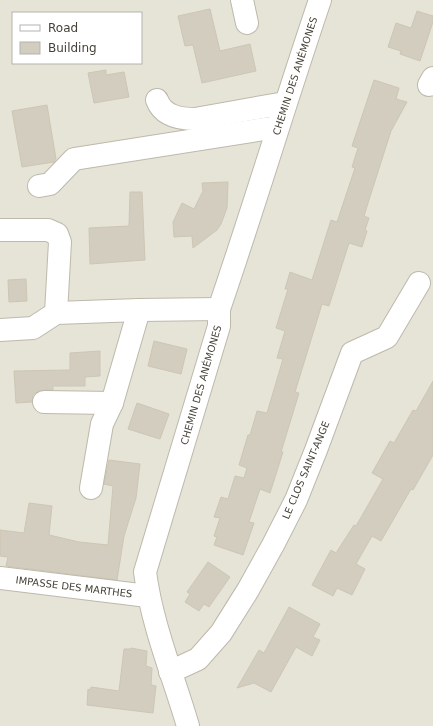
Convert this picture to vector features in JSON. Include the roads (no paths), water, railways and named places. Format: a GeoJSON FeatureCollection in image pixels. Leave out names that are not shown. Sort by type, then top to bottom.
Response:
{"type":"FeatureCollection","features":[{"type":"Feature","properties":{"kind":"street"},"geometry":{"type":"LineString","coordinates":[[242,0],[247,23]]}},
{"type":"Feature","properties":{"kind":"street","name":"CHEMIN DES ANÉMONES"},"geometry":{"type":"LineString","coordinates":[[188,726],[170,672],[148,596],[145,572],[219,326],[219,309],[251,214],[277,127],[320,0]]}},
{"type":"Feature","properties":{"kind":"street"},"geometry":{"type":"LineString","coordinates":[[157,100],[160,106],[167,112],[180,119],[194,119],[285,103]]}},
{"type":"Feature","properties":{"kind":"street"},"geometry":{"type":"LineString","coordinates":[[39,186],[50,184],[74,159],[277,127]]}},
{"type":"Feature","properties":{"kind":"street"},"geometry":{"type":"LineString","coordinates":[[0,230],[48,230],[57,234],[60,242],[56,313]]}},
{"type":"Feature","properties":{"kind":"street","name":"LE CLOS SAINT-ANGE"},"geometry":{"type":"LineString","coordinates":[[170,672],[198,659],[221,633],[248,590],[296,500],[352,354],[387,337],[419,283]]}},
{"type":"Feature","properties":{"kind":"street"},"geometry":{"type":"LineString","coordinates":[[0,330],[33,328],[56,313],[219,309]]}},
{"type":"Feature","properties":{"kind":"street"},"geometry":{"type":"LineString","coordinates":[[91,488],[102,424],[112,403],[139,310]]}},
{"type":"Feature","properties":{"kind":"street"},"geometry":{"type":"LineString","coordinates":[[44,402],[112,403]]}},
{"type":"Feature","properties":{"kind":"street","name":"IMPASSE DES MARTHES"},"geometry":{"type":"LineString","coordinates":[[0,578],[148,596]]}}]}
